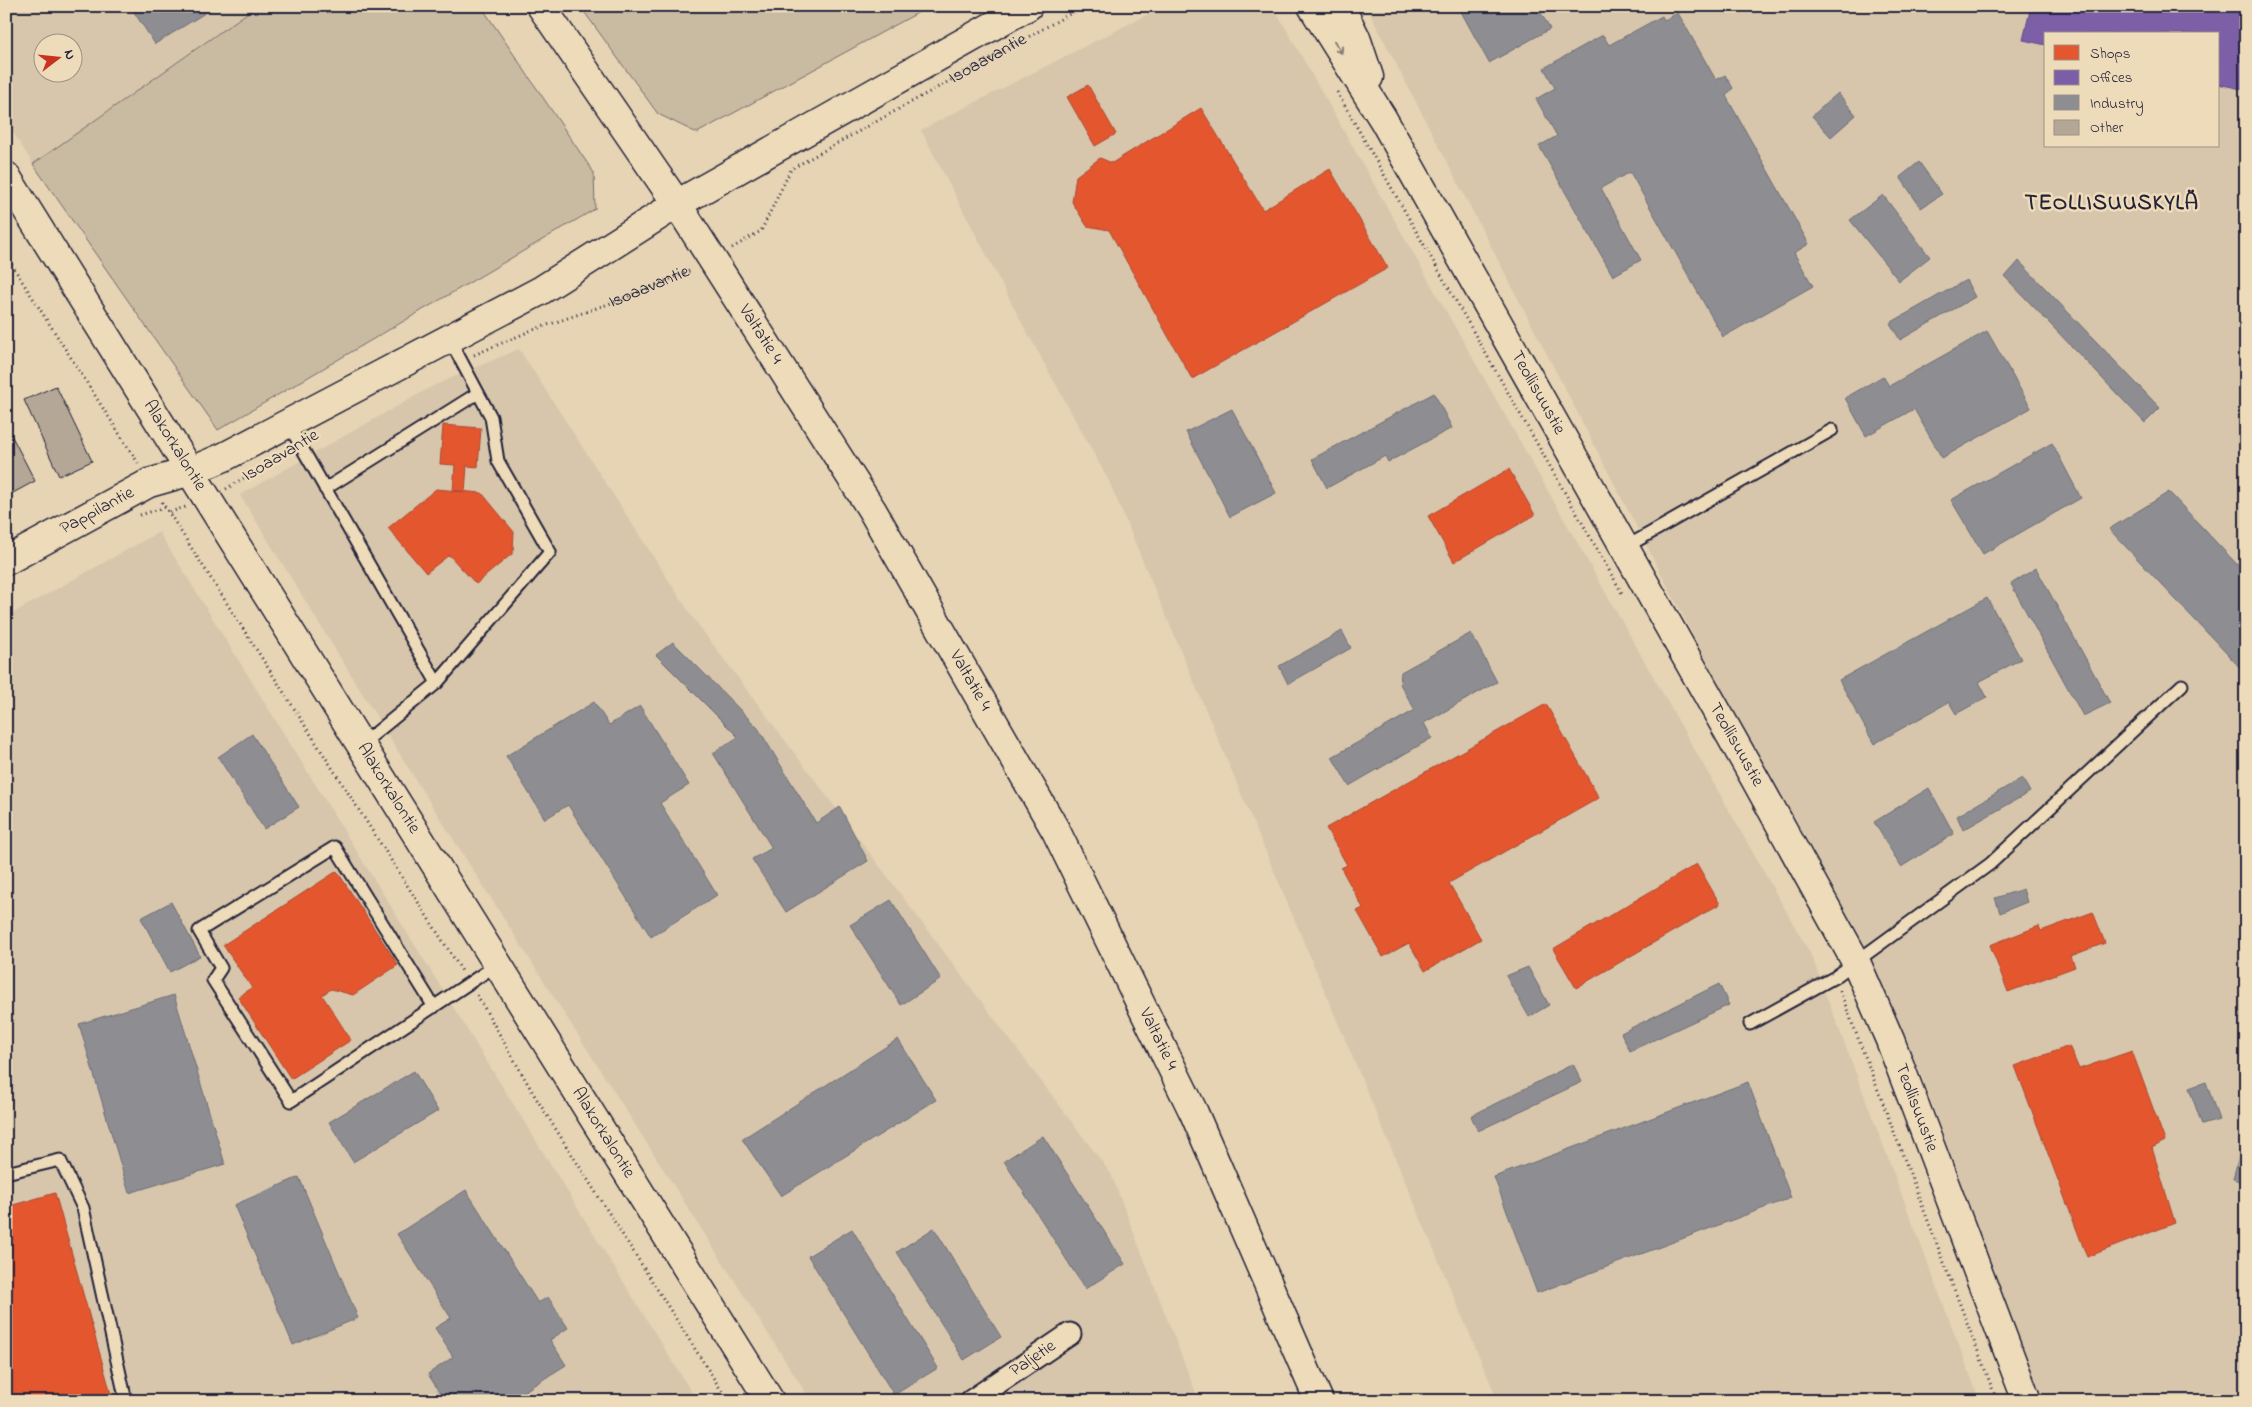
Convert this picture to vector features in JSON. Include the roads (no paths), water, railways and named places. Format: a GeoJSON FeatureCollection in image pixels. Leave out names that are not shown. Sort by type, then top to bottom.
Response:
{"type":"FeatureCollection","features":[{"type":"Feature","properties":{"kind":"main road","name":"Valtatie 4"},"geometry":{"type":"LineString","coordinates":[[541,6],[677,204],[872,510],[1056,831],[1194,1113],[1319,1401]]}},
{"type":"Feature","properties":{"kind":"main road","name":"Isoaavantie"},"geometry":{"type":"LineString","coordinates":[[191,471],[224,457],[293,433],[456,350],[540,291],[677,204],[1028,6]]}},
{"type":"Feature","properties":{"kind":"main road","name":"Teollisuustie"},"geometry":{"type":"LineString","coordinates":[[1312,6],[1383,118],[1756,779],[1845,970],[1890,1040],[2027,1401]]}},
{"type":"Feature","properties":{"kind":"main road","name":"Teollisuustie"},"geometry":{"type":"LineString","coordinates":[[1340,6],[1356,38],[1383,118]]}},
{"type":"Feature","properties":{"kind":"main road","name":"Alakorkalontie"},"geometry":{"type":"LineString","coordinates":[[6,176],[499,963],[770,1401]]}},
{"type":"Feature","properties":{"kind":"main road","name":"Pappilantie"},"geometry":{"type":"LineString","coordinates":[[6,561],[149,483],[191,471]]}},
{"type":"Feature","properties":{"kind":"street","name":"Paljetie"},"geometry":{"type":"LineString","coordinates":[[971,1401],[1070,1334]]}},
{"type":"Feature","properties":{"kind":"lane"},"geometry":{"type":"LineString","coordinates":[[362,744],[437,683],[550,552],[498,461],[491,417],[456,350]]}},
{"type":"Feature","properties":{"kind":"lane"},"geometry":{"type":"LineString","coordinates":[[325,489],[478,393]]}},
{"type":"Feature","properties":{"kind":"lane"},"geometry":{"type":"LineString","coordinates":[[1624,548],[1832,430]]}},
{"type":"Feature","properties":{"kind":"lane"},"geometry":{"type":"LineString","coordinates":[[293,433],[437,683]]}},
{"type":"Feature","properties":{"kind":"lane"},"geometry":{"type":"LineString","coordinates":[[1750,1024],[1845,970],[1990,864],[2182,686]]}},
{"type":"Feature","properties":{"kind":"lane"},"geometry":{"type":"LineString","coordinates":[[434,1007],[335,846],[199,931],[221,968],[213,980],[291,1101],[434,1007],[499,963]]}},
{"type":"Feature","properties":{"kind":"lane"},"geometry":{"type":"LineString","coordinates":[[6,1173],[60,1160],[83,1208],[126,1401]]}},
{"type":"Feature","properties":{"kind":"district","name":"TEOLLISUUSKYLÄ"},"geometry":{"type":"Point","coordinates":[2112,204]}}]}
